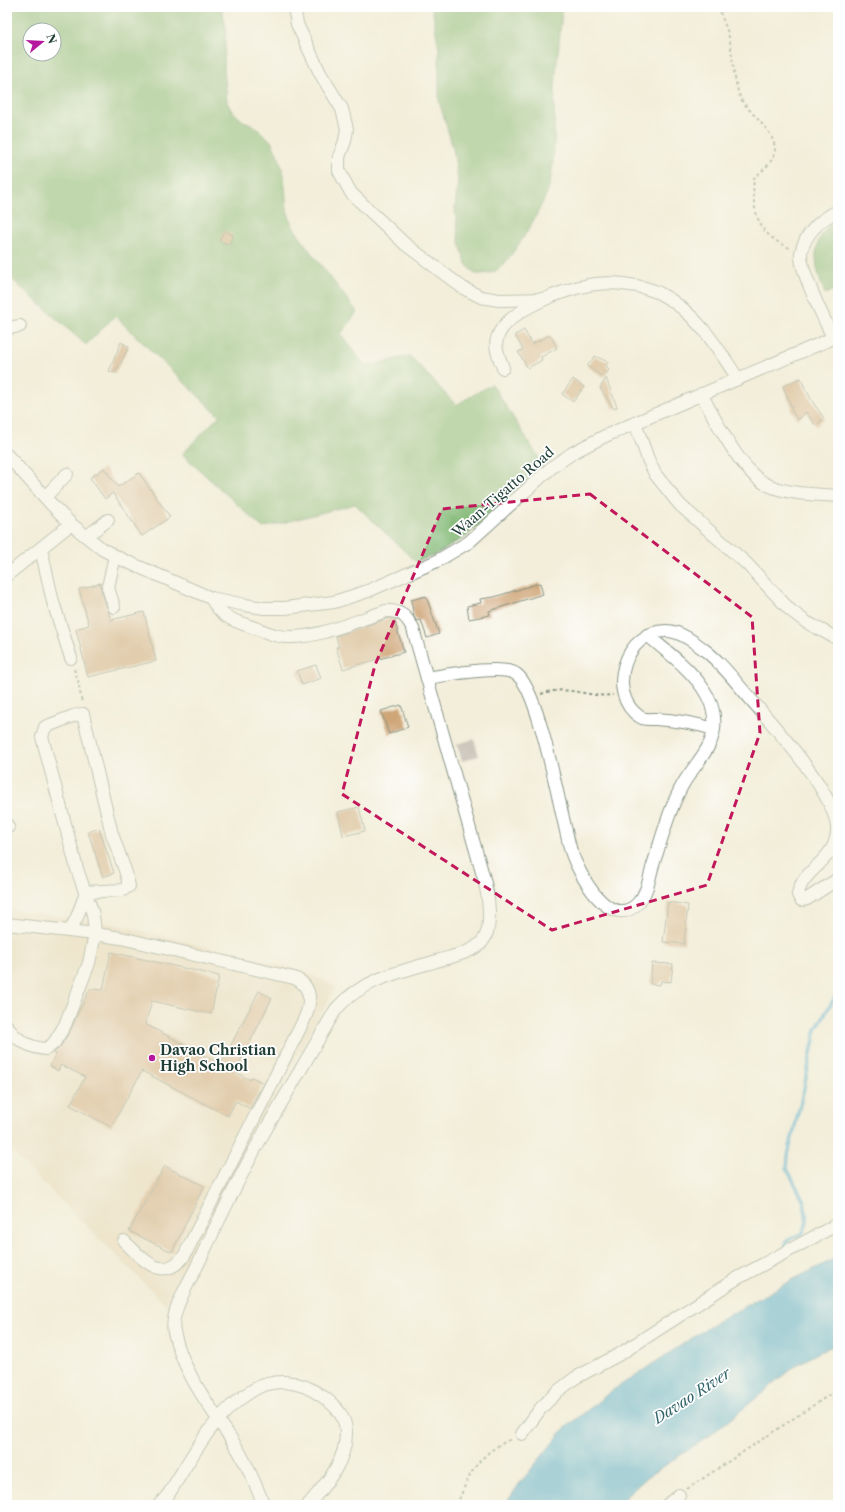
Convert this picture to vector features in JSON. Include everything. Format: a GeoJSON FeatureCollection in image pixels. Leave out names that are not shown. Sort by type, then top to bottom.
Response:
{"type":"FeatureCollection","features":[{"type":"Feature","properties":{"kind":"street"},"geometry":{"type":"LineString","coordinates":[[294,7],[297,24],[320,73],[342,108],[347,129],[345,141],[339,157],[339,171],[351,193],[405,244],[463,288],[481,297],[499,300],[543,299]]}},
{"type":"Feature","properties":{"kind":"street"},"geometry":{"type":"LineString","coordinates":[[835,337],[805,276],[801,254],[807,236],[827,216],[838,211]]}},
{"type":"Feature","properties":{"kind":"street"},"geometry":{"type":"LineString","coordinates":[[503,368],[496,346],[496,340],[500,331],[510,320],[543,299],[562,292],[595,284],[614,283],[633,286],[658,293],[680,307],[697,321],[715,342],[738,379]]}},
{"type":"Feature","properties":{"kind":"street"},"geometry":{"type":"LineString","coordinates":[[7,328],[20,326]]}},
{"type":"Feature","properties":{"kind":"street","name":"Waan-Tigatto Road"},"geometry":{"type":"LineString","coordinates":[[7,455],[72,524],[102,549],[155,575],[211,598],[245,606],[285,608],[334,602],[368,591],[437,562],[456,552],[552,467],[574,452],[603,436],[835,337]]}},
{"type":"Feature","properties":{"kind":"street"},"geometry":{"type":"LineString","coordinates":[[701,394],[737,456],[750,471],[767,485],[785,491],[838,496]]}},
{"type":"Feature","properties":{"kind":"street"},"geometry":{"type":"LineString","coordinates":[[635,423],[655,474],[680,504],[747,564],[790,610],[806,622],[838,639]]}},
{"type":"Feature","properties":{"kind":"street"},"geometry":{"type":"LineString","coordinates":[[45,497],[67,474]]}},
{"type":"Feature","properties":{"kind":"street"},"geometry":{"type":"LineString","coordinates":[[87,536],[108,520]]}},
{"type":"Feature","properties":{"kind":"street"},"geometry":{"type":"LineString","coordinates":[[7,575],[72,524]]}},
{"type":"Feature","properties":{"kind":"street"},"geometry":{"type":"LineString","coordinates":[[41,549],[53,602],[71,658]]}},
{"type":"Feature","properties":{"kind":"street"},"geometry":{"type":"LineString","coordinates":[[114,607],[108,587],[115,556]]}},
{"type":"Feature","properties":{"kind":"street"},"geometry":{"type":"LineString","coordinates":[[211,598],[223,615],[234,621],[279,636],[291,637],[310,635],[331,630],[386,611],[394,611],[402,614],[408,620],[413,629],[427,678],[484,879],[489,905],[488,927],[483,941],[474,948],[459,955],[385,976],[363,986],[347,997],[336,1009],[265,1131],[210,1238],[180,1301],[174,1318],[173,1329],[178,1350],[187,1372],[241,1455],[264,1505]]}},
{"type":"Feature","properties":{"kind":"street"},"geometry":{"type":"LineString","coordinates":[[714,729],[673,720],[642,718],[632,710],[624,694],[622,679],[626,659],[647,635],[658,631],[669,631],[685,636],[702,648],[722,667],[796,753],[820,786],[832,809],[837,827],[836,841],[828,855],[803,880],[799,888],[798,895],[801,900],[807,900],[838,879]]}},
{"type":"Feature","properties":{"kind":"street"},"geometry":{"type":"LineString","coordinates":[[427,678],[465,673],[509,670],[521,677],[532,697],[551,767],[571,851],[582,878],[598,900],[610,908],[619,911],[628,910],[637,904],[646,890],[678,792],[706,750],[714,729],[713,713],[710,701],[700,682],[680,662],[647,635]]}},
{"type":"Feature","properties":{"kind":"street"},"geometry":{"type":"LineString","coordinates":[[7,1026],[15,1036],[34,1047],[46,1049],[54,1043],[65,1025],[89,963],[95,934],[94,920],[90,902],[85,894],[77,869],[42,737],[45,727],[73,716],[83,714],[112,834],[126,872],[129,886],[123,890],[85,894]]}},
{"type":"Feature","properties":{"kind":"street"},"geometry":{"type":"LineString","coordinates":[[70,931],[77,917],[85,894]]}},
{"type":"Feature","properties":{"kind":"street"},"geometry":{"type":"LineString","coordinates":[[9,928],[70,931],[121,938],[294,978],[299,980],[309,993],[310,1002],[303,1022],[184,1256],[178,1263],[169,1267],[161,1269],[154,1268],[124,1241]]}},
{"type":"Feature","properties":{"kind":"street"},"geometry":{"type":"LineString","coordinates":[[522,1434],[541,1408],[558,1391],[575,1378],[620,1354],[736,1279],[838,1224]]}},
{"type":"Feature","properties":{"kind":"street"},"geometry":{"type":"LineString","coordinates":[[159,1505],[168,1495],[217,1419],[233,1403],[251,1391],[270,1383],[286,1382],[306,1388],[327,1399],[340,1412],[346,1430],[345,1446],[338,1465],[328,1482],[308,1505]]}},
{"type":"Feature","properties":{"kind":"street"},"geometry":{"type":"LineString","coordinates":[[667,1505],[679,1495]]}},
{"type":"Feature","properties":{"kind":"path"},"geometry":{"type":"LineString","coordinates":[[718,7],[730,40],[740,98],[771,136],[775,149],[772,158],[764,169],[754,178],[753,193],[759,221],[769,236],[801,254]]}},
{"type":"Feature","properties":{"kind":"path"},"geometry":{"type":"LineString","coordinates":[[71,658],[78,680],[83,714]]}},
{"type":"Feature","properties":{"kind":"path"},"geometry":{"type":"LineString","coordinates":[[532,697],[554,690],[568,690],[602,696],[624,694]]}},
{"type":"Feature","properties":{"kind":"path"},"geometry":{"type":"LineString","coordinates":[[679,1495],[838,1389]]}},
{"type":"Feature","properties":{"kind":"path"},"geometry":{"type":"LineString","coordinates":[[457,1505],[467,1481],[478,1461],[493,1449],[522,1434]]}},
{"type":"Feature","properties":{"kind":"highlighted area"},"geometry":{"type":"Polygon","coordinates":[[[590,494],[752,617],[760,733],[707,885],[552,930],[342,794],[375,665],[442,509],[590,494]]]}},
{"type":"Feature","properties":{"kind":"shaded area"},"geometry":{"type":"Polygon","coordinates":[[[474,739],[479,756],[462,761],[457,744],[474,739]]]}},
{"type":"Feature","properties":{"kind":"shaded area","name":"Davao Christian High School"},"geometry":{"type":"Polygon","coordinates":[[[7,909],[118,925],[304,971],[336,987],[257,1128],[166,1305],[7,1147],[7,909]]]}},
{"type":"Feature","properties":{"kind":"green space"},"geometry":{"type":"Polygon","coordinates":[[[7,7],[221,7],[226,26],[224,67],[227,102],[231,110],[243,121],[252,124],[271,141],[279,158],[284,175],[287,210],[292,225],[357,312],[341,334],[365,366],[410,356],[456,405],[492,384],[544,466],[465,537],[435,555],[416,562],[355,504],[263,528],[182,454],[219,416],[115,316],[86,345],[7,275],[7,7]]]}},
{"type":"Feature","properties":{"kind":"green space"},"geometry":{"type":"Polygon","coordinates":[[[432,7],[562,7],[554,101],[554,150],[549,186],[536,216],[514,251],[501,267],[489,273],[475,274],[466,264],[459,241],[455,208],[458,181],[453,148],[439,101],[439,50],[432,7]]]}},
{"type":"Feature","properties":{"kind":"green space"},"geometry":{"type":"Polygon","coordinates":[[[838,219],[838,288],[825,294],[818,273],[816,253],[822,235],[828,227],[838,219]]]}},
{"type":"Feature","properties":{"kind":"water","name":"Davao River"},"geometry":{"type":"Polygon","coordinates":[[[838,1257],[838,1344],[823,1350],[797,1365],[712,1434],[645,1479],[617,1505],[505,1505],[519,1484],[564,1429],[610,1392],[729,1315],[792,1280],[838,1257]]]}},
{"type":"Feature","properties":{"kind":"building"},"geometry":{"type":"Polygon","coordinates":[[[224,231],[233,235],[229,245],[219,241],[224,231]]]}},
{"type":"Feature","properties":{"kind":"building"},"geometry":{"type":"Polygon","coordinates":[[[524,330],[532,344],[550,335],[557,348],[541,357],[542,360],[528,368],[518,352],[523,350],[515,335],[524,330]]]}},
{"type":"Feature","properties":{"kind":"building"},"geometry":{"type":"Polygon","coordinates":[[[121,342],[129,347],[115,373],[109,371],[121,342]]]}},
{"type":"Feature","properties":{"kind":"building"},"geometry":{"type":"Polygon","coordinates":[[[595,356],[608,362],[606,365],[609,370],[603,377],[587,366],[595,356]]]}},
{"type":"Feature","properties":{"kind":"building"},"geometry":{"type":"Polygon","coordinates":[[[606,378],[617,407],[614,409],[600,388],[606,378]]]}},
{"type":"Feature","properties":{"kind":"building"},"geometry":{"type":"Polygon","coordinates":[[[801,378],[806,391],[824,418],[816,426],[806,412],[798,420],[791,410],[792,408],[783,386],[801,378]]]}},
{"type":"Feature","properties":{"kind":"building"},"geometry":{"type":"Polygon","coordinates":[[[573,379],[584,387],[573,402],[562,394],[573,379]]]}},
{"type":"Feature","properties":{"kind":"building"},"geometry":{"type":"Polygon","coordinates":[[[104,468],[118,487],[139,473],[170,517],[142,536],[113,493],[105,499],[90,478],[104,468]]]}},
{"type":"Feature","properties":{"kind":"building"},"geometry":{"type":"Polygon","coordinates":[[[101,583],[101,589],[111,620],[144,612],[156,661],[88,677],[76,629],[89,625],[79,589],[101,583]]]}},
{"type":"Feature","properties":{"kind":"building"},"geometry":{"type":"Polygon","coordinates":[[[540,583],[543,594],[489,611],[490,615],[469,619],[467,606],[481,603],[480,599],[494,597],[540,583]]]}},
{"type":"Feature","properties":{"kind":"building"},"geometry":{"type":"Polygon","coordinates":[[[426,596],[439,634],[427,638],[421,620],[417,621],[414,617],[411,600],[426,596]]]}},
{"type":"Feature","properties":{"kind":"building"},"geometry":{"type":"Polygon","coordinates":[[[389,618],[394,619],[404,652],[343,669],[336,647],[339,647],[336,636],[389,618]]]}},
{"type":"Feature","properties":{"kind":"building"},"geometry":{"type":"Polygon","coordinates":[[[316,665],[321,678],[302,685],[297,671],[316,665]]]}},
{"type":"Feature","properties":{"kind":"building"},"geometry":{"type":"Polygon","coordinates":[[[401,705],[408,727],[389,734],[381,711],[401,705]]]}},
{"type":"Feature","properties":{"kind":"building"},"geometry":{"type":"Polygon","coordinates":[[[359,807],[365,831],[343,836],[338,812],[359,807]]]}},
{"type":"Feature","properties":{"kind":"building"},"geometry":{"type":"Polygon","coordinates":[[[99,828],[114,873],[103,877],[88,832],[99,828]]]}},
{"type":"Feature","properties":{"kind":"building"},"geometry":{"type":"Polygon","coordinates":[[[668,902],[688,905],[684,944],[663,942],[668,902]]]}},
{"type":"Feature","properties":{"kind":"building"},"geometry":{"type":"Polygon","coordinates":[[[111,952],[219,976],[211,1014],[152,1001],[145,1024],[221,1064],[259,991],[272,998],[235,1072],[250,1080],[252,1077],[263,1083],[250,1109],[236,1101],[228,1116],[142,1071],[111,1127],[70,1105],[85,1077],[61,1065],[58,1071],[50,1066],[56,1054],[54,1053],[60,1047],[71,1029],[90,989],[103,990],[111,952]]]}},
{"type":"Feature","properties":{"kind":"building"},"geometry":{"type":"Polygon","coordinates":[[[652,963],[673,964],[671,982],[661,981],[660,985],[650,984],[652,963]]]}},
{"type":"Feature","properties":{"kind":"building"},"geometry":{"type":"Polygon","coordinates":[[[165,1166],[204,1186],[172,1252],[129,1231],[165,1166]]]}},
{"type":"Feature","properties":{"kind":"waterway"},"geometry":{"type":"LineString","coordinates":[[785,1248],[787,1242],[791,1238],[802,1234],[807,1222],[804,1201],[787,1169],[788,1155],[816,1029],[838,992]]}},
{"type":"Feature","properties":{"kind":"place","name":"Davao Christian High School"},"geometry":{"type":"Point","coordinates":[152,1058]}}]}
